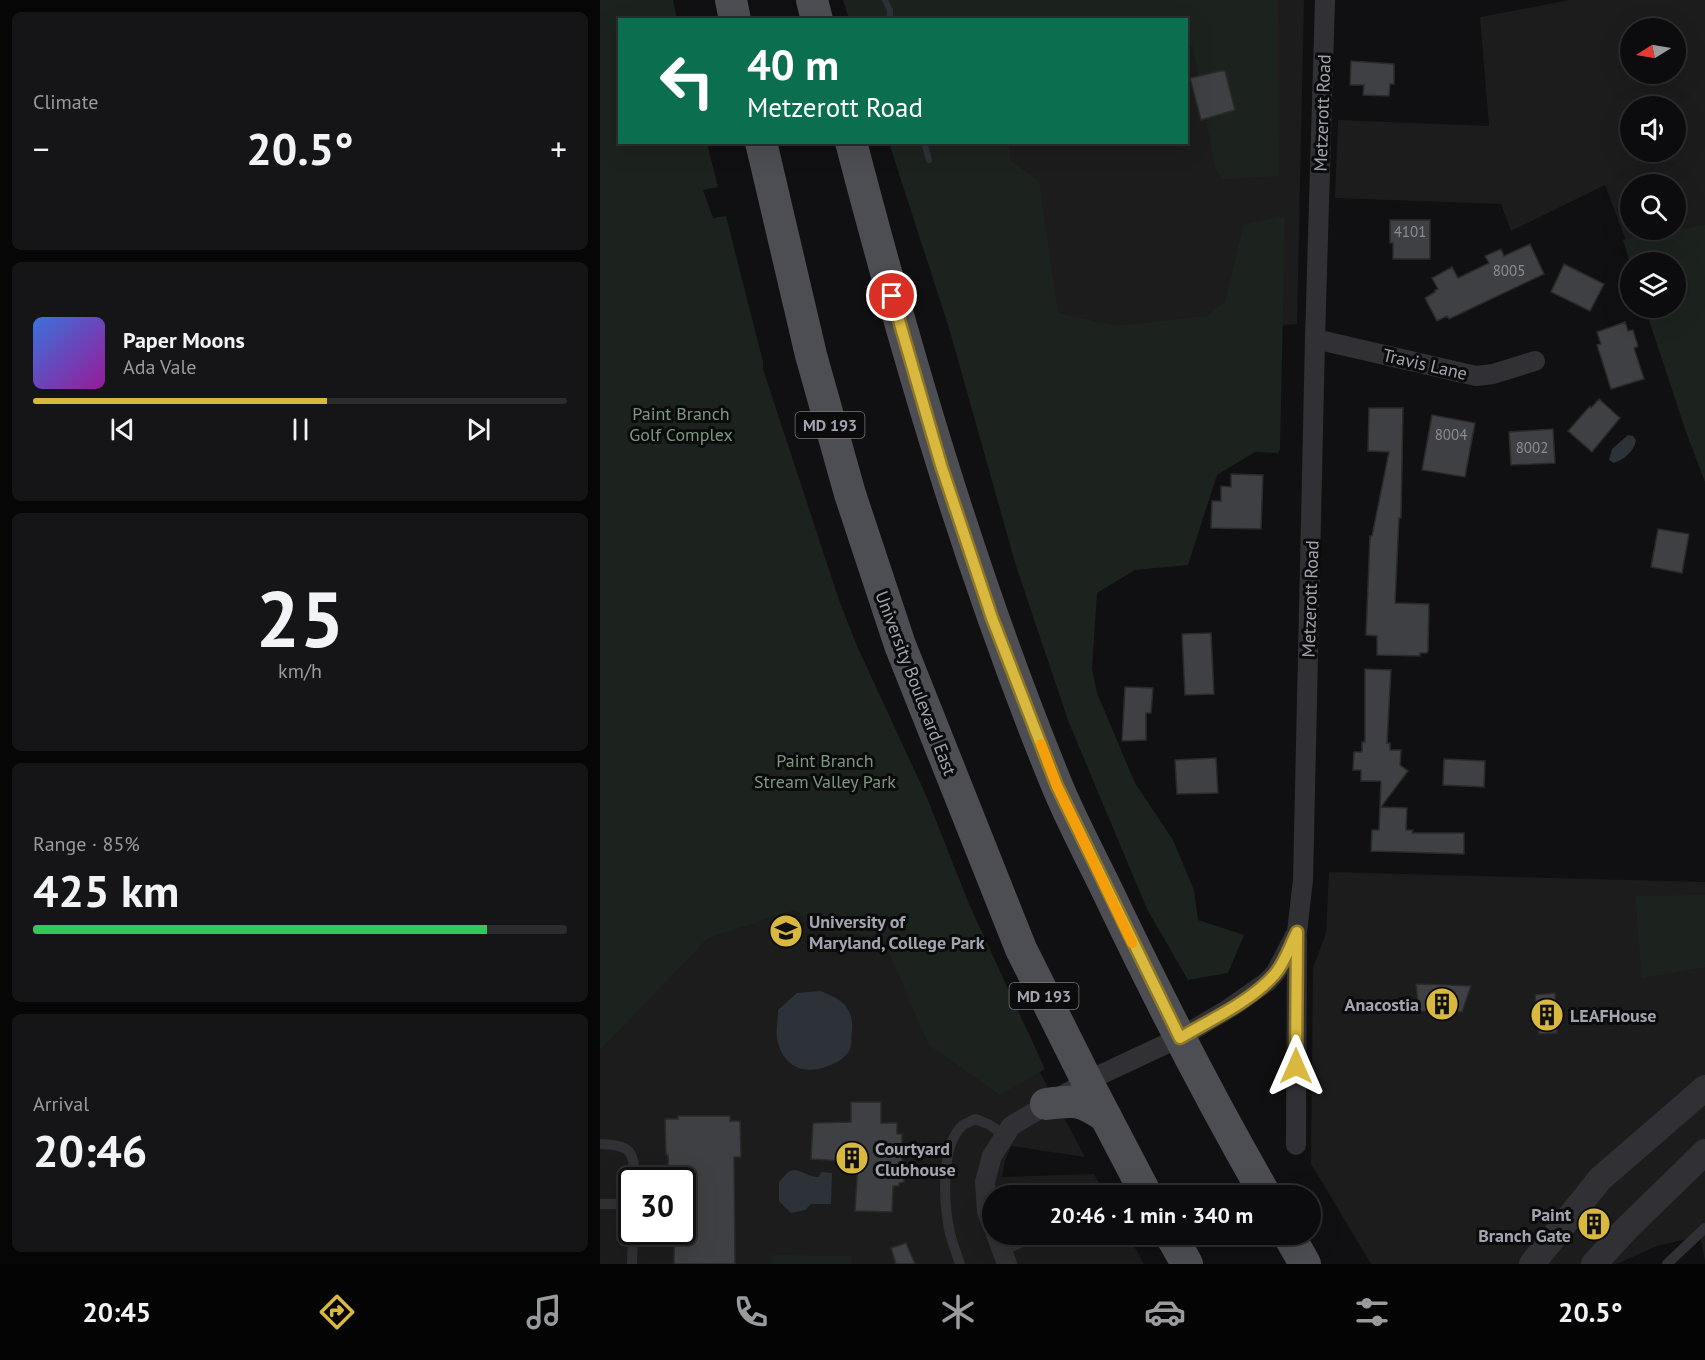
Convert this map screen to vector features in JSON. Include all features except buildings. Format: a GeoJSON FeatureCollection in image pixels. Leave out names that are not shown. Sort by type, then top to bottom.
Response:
{"type":"FeatureCollection","features":[{"type":"Feature","properties":{"kind":"main road"},"geometry":{"type":"LineString","coordinates":[[731,0],[735,18]]}},
{"type":"Feature","properties":{"kind":"main road"},"geometry":{"type":"LineString","coordinates":[[812,0],[816,18]]}},
{"type":"Feature","properties":{"kind":"main road","name":"University Boulevard East"},"geometry":{"type":"LineString","coordinates":[[760,144],[811,355],[850,494],[900,645],[1021,950],[1141,1185]]}},
{"type":"Feature","properties":{"kind":"main road"},"geometry":{"type":"LineString","coordinates":[[852,144],[886,275],[941,465],[992,618],[1057,786],[1180,1038],[1231,1136],[1260,1185]]}},
{"type":"Feature","properties":{"kind":"main road"},"geometry":{"type":"LineString","coordinates":[[1046,1104],[1070,1100],[1087,1104],[1106,1118]]}},
{"type":"Feature","properties":{"kind":"main road"},"geometry":{"type":"LineString","coordinates":[[1176,1245],[1187,1264]]}},
{"type":"Feature","properties":{"kind":"main road"},"geometry":{"type":"LineString","coordinates":[[1294,1245],[1305,1264]]}},
{"type":"Feature","properties":{"kind":"street","name":"Metzerott Road"},"geometry":{"type":"LineString","coordinates":[[1005,1135],[1011,1126],[1046,1104],[1087,1081],[1180,1038],[1230,1008],[1267,982],[1276,972],[1297,932],[1303,880],[1314,339],[1325,0]]}},
{"type":"Feature","properties":{"kind":"street","name":"Travis Lane"},"geometry":{"type":"LineString","coordinates":[[1314,339],[1476,376],[1501,372],[1535,361]]}},
{"type":"Feature","properties":{"kind":"street"},"geometry":{"type":"LineString","coordinates":[[1296,1145],[1297,932]]}},
{"type":"Feature","properties":{"kind":"street"},"geometry":{"type":"LineString","coordinates":[[1532,1264],[1600,1179],[1705,1088]]}},
{"type":"Feature","properties":{"kind":"street"},"geometry":{"type":"LineString","coordinates":[[985,1185],[992,1156],[1005,1135]]}},
{"type":"Feature","properties":{"kind":"street"},"geometry":{"type":"LineString","coordinates":[[1594,1264],[1626,1228],[1705,1152]]}},
{"type":"Feature","properties":{"kind":"lane"},"geometry":{"type":"LineString","coordinates":[[960,1264],[949,1231],[945,1199],[946,1167],[952,1142],[962,1126],[975,1119],[1005,1135]]}},
{"type":"Feature","properties":{"kind":"lane"},"geometry":{"type":"LineString","coordinates":[[600,1144],[620,1145],[629,1151],[634,1167]]}},
{"type":"Feature","properties":{"kind":"lane"},"geometry":{"type":"LineString","coordinates":[[600,1204],[618,1204]]}},
{"type":"Feature","properties":{"kind":"lane"},"geometry":{"type":"LineString","coordinates":[[1667,1264],[1705,1228]]}},
{"type":"Feature","properties":{"kind":"lane"},"geometry":{"type":"LineString","coordinates":[[632,1264],[633,1245]]}},
{"type":"Feature","properties":{"kind":"shaded area"},"geometry":{"type":"Polygon","coordinates":[[[910,0],[1304,0],[1297,324],[959,349],[922,144],[1188,144],[1188,18],[888,18],[910,0]]]}},
{"type":"Feature","properties":{"kind":"shaded area"},"geometry":{"type":"Polygon","coordinates":[[[1570,0],[1705,0],[1705,464],[1678,318],[1686,318],[1686,252],[1630,252],[1626,240],[1686,240],[1686,174],[1620,174],[1620,225],[1605,185],[1511,231],[1501,204],[1335,198],[1338,120],[1489,126],[1480,17],[1570,0]]]}},
{"type":"Feature","properties":{"kind":"shaded area"},"geometry":{"type":"Polygon","coordinates":[[[1628,435],[1633,436],[1636,440],[1631,451],[1614,463],[1609,460],[1612,449],[1628,435]]]}},
{"type":"Feature","properties":{"kind":"shaded area","name":"University of Maryland, College Park"},"geometry":{"type":"Polygon","coordinates":[[[600,524],[1010,1016],[1085,1157],[1011,1146],[1002,1177],[1094,1174],[1100,1185],[982,1185],[982,1245],[1134,1245],[1144,1264],[600,1264],[600,524]]]}},
{"type":"Feature","properties":{"kind":"shaded area"},"geometry":{"type":"Polygon","coordinates":[[[1329,872],[1705,882],[1705,1261],[1700,1236],[1657,1246],[1617,1264],[1371,1264],[1311,1164],[1313,968],[1326,933],[1329,872]]]}},
{"type":"Feature","properties":{"kind":"shaded area"},"geometry":{"type":"Polygon","coordinates":[[[821,991],[835,997],[848,1010],[852,1023],[851,1047],[843,1058],[831,1065],[819,1069],[802,1069],[789,1062],[780,1048],[777,1038],[778,1010],[797,993],[821,991]]]}},
{"type":"Feature","properties":{"kind":"shaded area"},"geometry":{"type":"Polygon","coordinates":[[[794,1170],[816,1177],[819,1177],[821,1172],[832,1173],[831,1204],[811,1204],[805,1210],[791,1213],[779,1201],[779,1182],[788,1172],[794,1170]]]}},
{"type":"Feature","properties":{"kind":"green space"},"geometry":{"type":"Polygon","coordinates":[[[600,0],[673,0],[677,18],[618,18],[618,144],[707,144],[718,187],[703,190],[713,218],[726,216],[763,369],[839,600],[857,646],[925,793],[969,904],[1045,1069],[1000,1095],[929,1045],[882,936],[818,932],[795,910],[708,938],[600,1050],[600,0]]]}},
{"type":"Feature","properties":{"kind":"green space"},"geometry":{"type":"Polygon","coordinates":[[[843,0],[1278,0],[1279,176],[1223,179],[1215,167],[1193,47],[1188,44],[1188,18],[849,18],[843,0]]]}},
{"type":"Feature","properties":{"kind":"green space"},"geometry":{"type":"Polygon","coordinates":[[[889,144],[1008,144],[1011,161],[1039,181],[1058,313],[1116,326],[1207,316],[1225,302],[1244,224],[1285,216],[1280,449],[1278,453],[1255,452],[1217,475],[1188,565],[1135,570],[1097,593],[1092,669],[1097,693],[1135,783],[1173,840],[1194,890],[1198,920],[1244,935],[1228,973],[1188,980],[1147,909],[1069,723],[1016,566],[949,328],[889,144]]]}},
{"type":"Feature","properties":{"kind":"green space"},"geometry":{"type":"Polygon","coordinates":[[[1705,225],[1705,482],[1648,318],[1686,318],[1686,252],[1627,252],[1623,240],[1686,240],[1686,228],[1705,225]]]}},
{"type":"Feature","properties":{"kind":"green space"},"geometry":{"type":"Polygon","coordinates":[[[1705,895],[1705,967],[1642,978],[1635,896],[1705,895]]]}},
{"type":"Feature","properties":{"kind":"green space"},"geometry":{"type":"Polygon","coordinates":[[[772,1255],[852,1256],[851,1264],[772,1264],[772,1255]]]}},
{"type":"Feature","properties":{"kind":"waterway"},"geometry":{"type":"LineString","coordinates":[[885,0],[890,10],[890,18]]}},
{"type":"Feature","properties":{"kind":"waterway"},"geometry":{"type":"LineString","coordinates":[[925,144],[929,160]]}},
{"type":"Feature","properties":{"kind":"slow traffic"},"geometry":{"type":"LineString","coordinates":[[1041,744],[1057,786],[1132,943]]}},
{"type":"Feature","properties":{"kind":"place","name":"University of Maryland, College Park"},"geometry":{"type":"Point","coordinates":[786,931]}},
{"type":"Feature","properties":{"kind":"place","name":"Anacostia"},"geometry":{"type":"Point","coordinates":[1442,1004]}},
{"type":"Feature","properties":{"kind":"place","name":"LEAFHouse"},"geometry":{"type":"Point","coordinates":[1547,1015]}},
{"type":"Feature","properties":{"kind":"place","name":"Courtyard Clubhouse"},"geometry":{"type":"Point","coordinates":[852,1158]}},
{"type":"Feature","properties":{"kind":"place","name":"Paint Branch Gate"},"geometry":{"type":"Point","coordinates":[1594,1224]}},
{"type":"Feature","properties":{"kind":"route"},"geometry":{"type":"LineString","coordinates":[[892,296],[941,465],[992,618],[1057,786],[1180,1038],[1230,1008],[1267,982],[1287,954],[1297,932],[1296,1066]]}},
{"type":"Feature","properties":{"kind":"park label","name":"Paint Branch Golf Complex"},"geometry":{"type":"Point","coordinates":[681,423]}},
{"type":"Feature","properties":{"kind":"park label","name":"Paint Branch Stream Valley Park"},"geometry":{"type":"Point","coordinates":[825,770]}}]}
